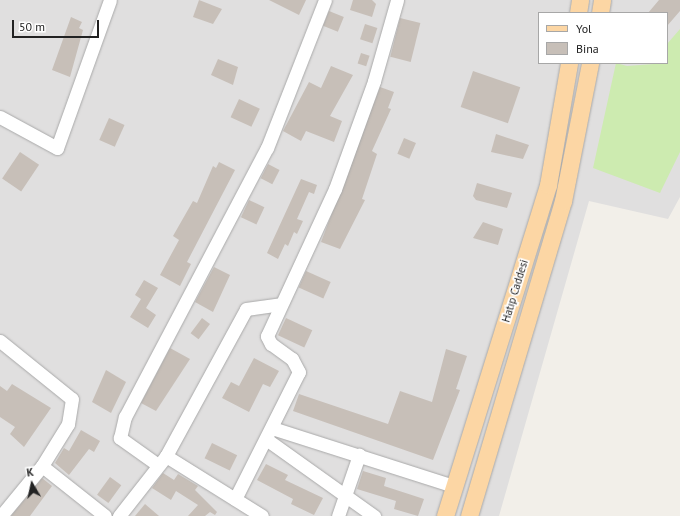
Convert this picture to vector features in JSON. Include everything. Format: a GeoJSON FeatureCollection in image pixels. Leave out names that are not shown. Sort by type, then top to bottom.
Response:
{"type":"FeatureCollection","features":[{"type":"Feature","properties":{"kind":"main road"},"geometry":{"type":"LineString","coordinates":[[578,12],[580,0]]}},
{"type":"Feature","properties":{"kind":"main road"},"geometry":{"type":"LineString","coordinates":[[600,12],[602,0]]}},
{"type":"Feature","properties":{"kind":"main road","name":"Hatıp Caddesi"},"geometry":{"type":"LineString","coordinates":[[445,516],[548,186],[569,64]]}},
{"type":"Feature","properties":{"kind":"main road","name":"Hatıp Caddesi"},"geometry":{"type":"LineString","coordinates":[[469,516],[563,202],[590,64]]}},
{"type":"Feature","properties":{"kind":"street"},"geometry":{"type":"LineString","coordinates":[[0,116],[57,148],[110,0]]}},
{"type":"Feature","properties":{"kind":"street"},"geometry":{"type":"LineString","coordinates":[[253,514],[235,499],[120,438],[126,417],[267,148],[325,0]]}},
{"type":"Feature","properties":{"kind":"street"},"geometry":{"type":"LineString","coordinates":[[235,499],[299,372],[292,359],[271,344],[267,336],[335,189],[374,81],[397,0]]}},
{"type":"Feature","properties":{"kind":"street"},"geometry":{"type":"LineString","coordinates":[[119,516],[162,460],[246,309],[281,304]]}},
{"type":"Feature","properties":{"kind":"street"},"geometry":{"type":"LineString","coordinates":[[0,341],[72,399],[68,424],[42,466],[1,516]]}},
{"type":"Feature","properties":{"kind":"street"},"geometry":{"type":"LineString","coordinates":[[269,434],[359,455],[454,486]]}},
{"type":"Feature","properties":{"kind":"street"},"geometry":{"type":"LineString","coordinates":[[269,434],[346,498],[374,516]]}},
{"type":"Feature","properties":{"kind":"street"},"geometry":{"type":"LineString","coordinates":[[338,516],[346,498],[359,455]]}},
{"type":"Feature","properties":{"kind":"street"},"geometry":{"type":"LineString","coordinates":[[42,466],[105,516]]}},
{"type":"Feature","properties":{"kind":"shaded area"},"geometry":{"type":"Polygon","coordinates":[[[0,0],[680,0],[680,197],[668,219],[589,201],[499,516],[0,516],[0,0]]]}},
{"type":"Feature","properties":{"kind":"green space"},"geometry":{"type":"Polygon","coordinates":[[[680,29],[680,152],[660,193],[593,168],[616,64],[627,66],[668,64],[668,43],[680,29]]]}},
{"type":"Feature","properties":{"kind":"building"},"geometry":{"type":"Polygon","coordinates":[[[199,0],[222,9],[213,24],[193,17],[199,0]]]}},
{"type":"Feature","properties":{"kind":"building"},"geometry":{"type":"Polygon","coordinates":[[[269,0],[306,0],[299,15],[269,0]]]}},
{"type":"Feature","properties":{"kind":"building"},"geometry":{"type":"Polygon","coordinates":[[[353,0],[372,0],[376,4],[372,17],[350,10],[353,0]]]}},
{"type":"Feature","properties":{"kind":"building"},"geometry":{"type":"Polygon","coordinates":[[[659,0],[680,0],[680,11],[668,25],[668,12],[649,12],[659,0]]]}},
{"type":"Feature","properties":{"kind":"building"},"geometry":{"type":"Polygon","coordinates":[[[329,11],[344,17],[338,32],[323,26],[329,11]]]}},
{"type":"Feature","properties":{"kind":"building"},"geometry":{"type":"Polygon","coordinates":[[[71,17],[82,22],[79,28],[83,30],[70,77],[52,70],[71,17]]]}},
{"type":"Feature","properties":{"kind":"building"},"geometry":{"type":"Polygon","coordinates":[[[400,18],[420,23],[411,62],[390,57],[400,18]]]}},
{"type":"Feature","properties":{"kind":"building"},"geometry":{"type":"Polygon","coordinates":[[[365,24],[377,28],[372,43],[360,39],[365,24]]]}},
{"type":"Feature","properties":{"kind":"building"},"geometry":{"type":"Polygon","coordinates":[[[361,53],[370,56],[366,66],[358,63],[361,53]]]}},
{"type":"Feature","properties":{"kind":"building"},"geometry":{"type":"Polygon","coordinates":[[[218,59],[238,67],[233,85],[211,75],[218,59]]]}},
{"type":"Feature","properties":{"kind":"building"},"geometry":{"type":"Polygon","coordinates":[[[331,66],[353,75],[330,116],[342,121],[334,142],[306,131],[301,141],[283,131],[309,82],[321,88],[331,66]]]}},
{"type":"Feature","properties":{"kind":"building"},"geometry":{"type":"Polygon","coordinates":[[[473,71],[520,87],[508,123],[461,107],[473,71]]]}},
{"type":"Feature","properties":{"kind":"building"},"geometry":{"type":"Polygon","coordinates":[[[380,87],[394,92],[388,108],[391,109],[372,151],[377,154],[362,199],[365,200],[340,249],[321,242],[380,87]]]}},
{"type":"Feature","properties":{"kind":"building"},"geometry":{"type":"Polygon","coordinates":[[[239,99],[260,109],[251,127],[231,117],[239,99]]]}},
{"type":"Feature","properties":{"kind":"building"},"geometry":{"type":"Polygon","coordinates":[[[109,118],[125,125],[115,147],[99,140],[109,118]]]}},
{"type":"Feature","properties":{"kind":"building"},"geometry":{"type":"Polygon","coordinates":[[[496,134],[529,145],[523,159],[491,152],[496,134]]]}},
{"type":"Feature","properties":{"kind":"building"},"geometry":{"type":"Polygon","coordinates":[[[404,138],[416,143],[409,159],[397,154],[404,138]]]}},
{"type":"Feature","properties":{"kind":"building"},"geometry":{"type":"Polygon","coordinates":[[[20,152],[39,165],[21,191],[2,179],[20,152]]]}},
{"type":"Feature","properties":{"kind":"building"},"geometry":{"type":"Polygon","coordinates":[[[219,162],[235,170],[187,262],[191,264],[180,286],[160,275],[179,240],[173,236],[193,201],[197,203],[213,166],[216,168],[219,162]]]}},
{"type":"Feature","properties":{"kind":"building"},"geometry":{"type":"Polygon","coordinates":[[[268,164],[280,170],[272,184],[261,178],[268,164]]]}},
{"type":"Feature","properties":{"kind":"building"},"geometry":{"type":"Polygon","coordinates":[[[301,179],[317,185],[314,194],[309,192],[297,219],[303,221],[297,234],[294,232],[288,246],[285,244],[278,259],[267,253],[301,179]]]}},
{"type":"Feature","properties":{"kind":"building"},"geometry":{"type":"Polygon","coordinates":[[[477,183],[512,193],[507,208],[476,200],[473,196],[477,183]]]}},
{"type":"Feature","properties":{"kind":"building"},"geometry":{"type":"Polygon","coordinates":[[[249,200],[264,207],[256,224],[241,217],[249,200]]]}},
{"type":"Feature","properties":{"kind":"building"},"geometry":{"type":"Polygon","coordinates":[[[483,222],[503,229],[498,245],[473,238],[483,222]]]}},
{"type":"Feature","properties":{"kind":"building"},"geometry":{"type":"Polygon","coordinates":[[[214,267],[230,275],[213,312],[195,302],[214,267]]]}},
{"type":"Feature","properties":{"kind":"building"},"geometry":{"type":"Polygon","coordinates":[[[306,271],[331,282],[323,298],[299,287],[306,271]]]}},
{"type":"Feature","properties":{"kind":"building"},"geometry":{"type":"Polygon","coordinates":[[[144,280],[158,288],[146,308],[156,315],[148,328],[130,317],[141,299],[135,295],[144,280]]]}},
{"type":"Feature","properties":{"kind":"building"},"geometry":{"type":"Polygon","coordinates":[[[202,318],[210,324],[199,339],[191,333],[202,318]]]}},
{"type":"Feature","properties":{"kind":"building"},"geometry":{"type":"Polygon","coordinates":[[[286,318],[312,330],[304,347],[278,335],[286,318]]]}},
{"type":"Feature","properties":{"kind":"building"},"geometry":{"type":"Polygon","coordinates":[[[170,348],[190,359],[156,411],[141,403],[170,348]]]}},
{"type":"Feature","properties":{"kind":"building"},"geometry":{"type":"Polygon","coordinates":[[[446,349],[467,356],[456,389],[460,390],[433,460],[293,411],[299,394],[388,424],[400,391],[432,402],[446,349]]]}},
{"type":"Feature","properties":{"kind":"building"},"geometry":{"type":"Polygon","coordinates":[[[254,358],[279,371],[270,387],[263,384],[249,412],[222,398],[231,382],[239,386],[254,358]]]}},
{"type":"Feature","properties":{"kind":"building"},"geometry":{"type":"Polygon","coordinates":[[[106,370],[126,382],[111,413],[92,402],[106,370]]]}},
{"type":"Feature","properties":{"kind":"building"},"geometry":{"type":"Polygon","coordinates":[[[12,384],[51,408],[24,447],[10,434],[15,427],[0,417],[0,386],[7,391],[12,384]]]}},
{"type":"Feature","properties":{"kind":"building"},"geometry":{"type":"Polygon","coordinates":[[[81,430],[100,441],[94,452],[89,449],[69,475],[55,463],[64,448],[69,451],[81,430]]]}},
{"type":"Feature","properties":{"kind":"building"},"geometry":{"type":"Polygon","coordinates":[[[212,443],[237,455],[230,471],[205,458],[212,443]]]}},
{"type":"Feature","properties":{"kind":"building"},"geometry":{"type":"Polygon","coordinates":[[[266,464],[288,475],[285,480],[323,498],[314,515],[291,504],[293,499],[257,480],[266,464]]]}},
{"type":"Feature","properties":{"kind":"building"},"geometry":{"type":"Polygon","coordinates":[[[363,471],[386,478],[384,486],[424,499],[418,516],[394,509],[396,501],[357,489],[363,471]]]}},
{"type":"Feature","properties":{"kind":"building"},"geometry":{"type":"Polygon","coordinates":[[[163,473],[174,480],[178,474],[198,486],[195,490],[217,512],[215,515],[210,512],[205,516],[188,516],[198,505],[176,491],[171,500],[152,488],[163,473]]]}},
{"type":"Feature","properties":{"kind":"building"},"geometry":{"type":"Polygon","coordinates":[[[110,477],[121,485],[108,503],[97,495],[110,477]]]}},
{"type":"Feature","properties":{"kind":"building"},"geometry":{"type":"Polygon","coordinates":[[[42,478],[52,486],[30,516],[11,516],[42,478]]]}},
{"type":"Feature","properties":{"kind":"building"},"geometry":{"type":"Polygon","coordinates":[[[145,504],[159,516],[135,516],[145,504]]]}}]}
